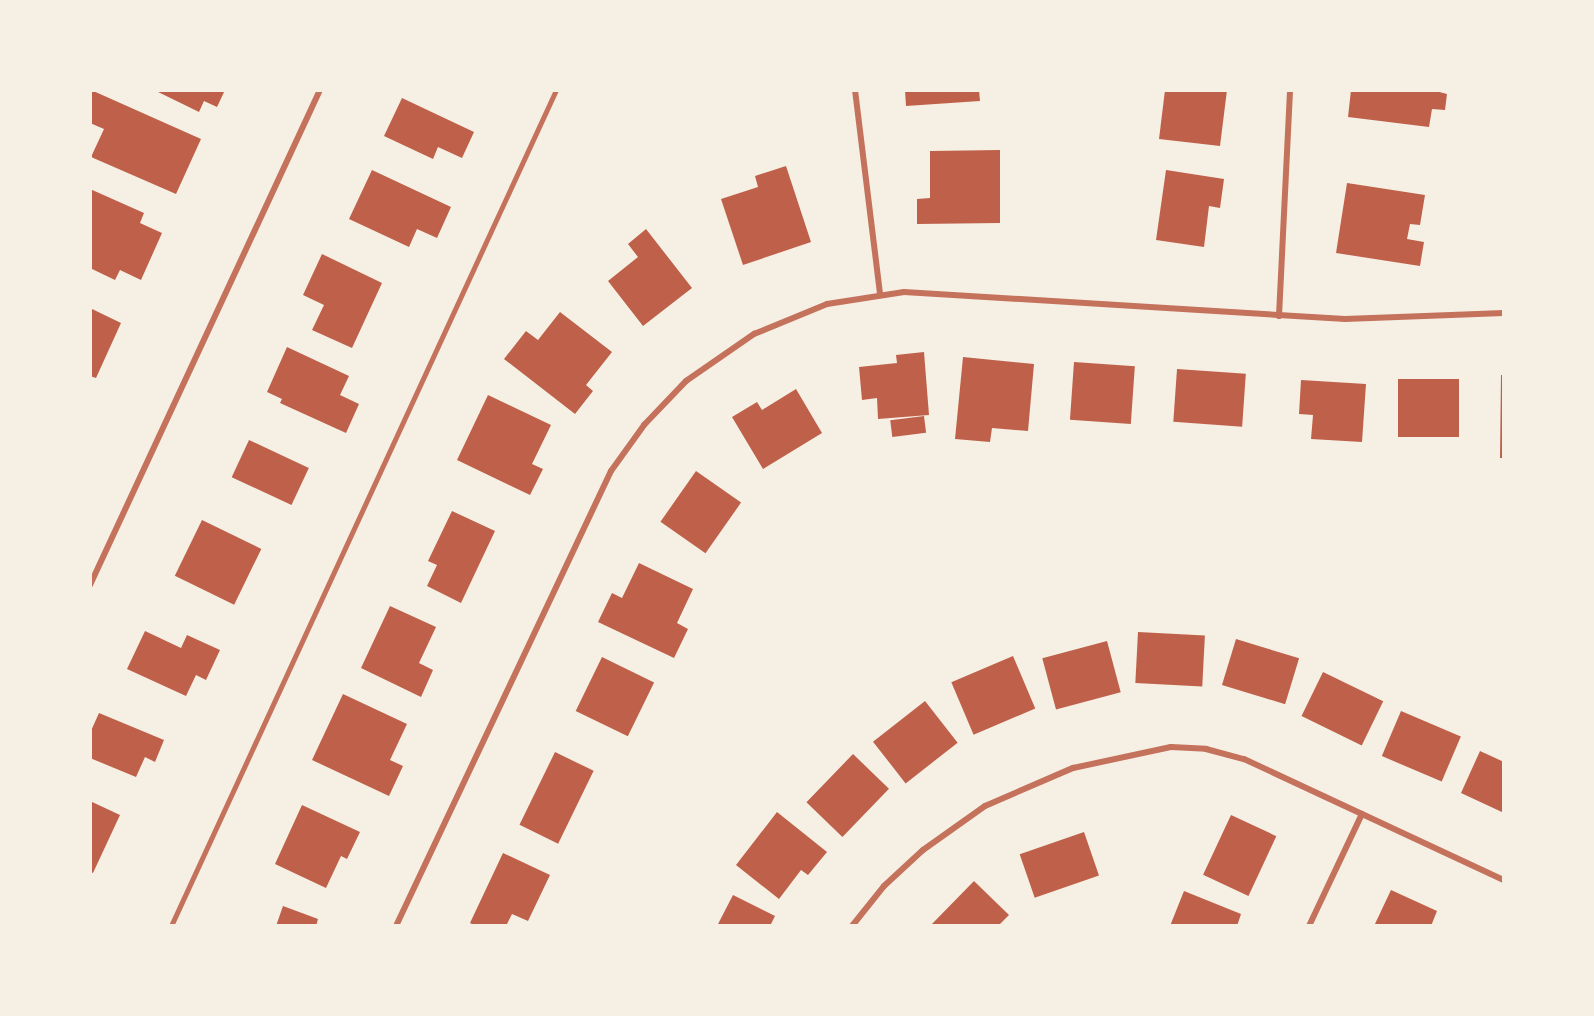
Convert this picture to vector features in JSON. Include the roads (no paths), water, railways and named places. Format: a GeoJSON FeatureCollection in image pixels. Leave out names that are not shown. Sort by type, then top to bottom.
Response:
{"type":"FeatureCollection","features":[{"type":"Feature","properties":{"kind":"street"},"geometry":{"type":"LineString","coordinates":[[90,585],[320,90]]}},
{"type":"Feature","properties":{"kind":"street"},"geometry":{"type":"LineString","coordinates":[[855,90],[880,294]]}},
{"type":"Feature","properties":{"kind":"street"},"geometry":{"type":"LineString","coordinates":[[1279,316],[1290,90]]}},
{"type":"Feature","properties":{"kind":"street"},"geometry":{"type":"LineString","coordinates":[[396,926],[599,495],[638,433],[686,381],[754,334],[802,312],[880,294],[942,293],[1279,316],[1383,320],[1504,313]]}},
{"type":"Feature","properties":{"kind":"street"},"geometry":{"type":"LineString","coordinates":[[852,926],[900,870],[965,817],[1024,786],[1110,758],[1171,747],[1206,749],[1244,759],[1504,880]]}},
{"type":"Feature","properties":{"kind":"street"},"geometry":{"type":"LineString","coordinates":[[1309,926],[1362,814]]}},
{"type":"Feature","properties":{"kind":"lane"},"geometry":{"type":"LineString","coordinates":[[171,926],[556,90]]}}]}
